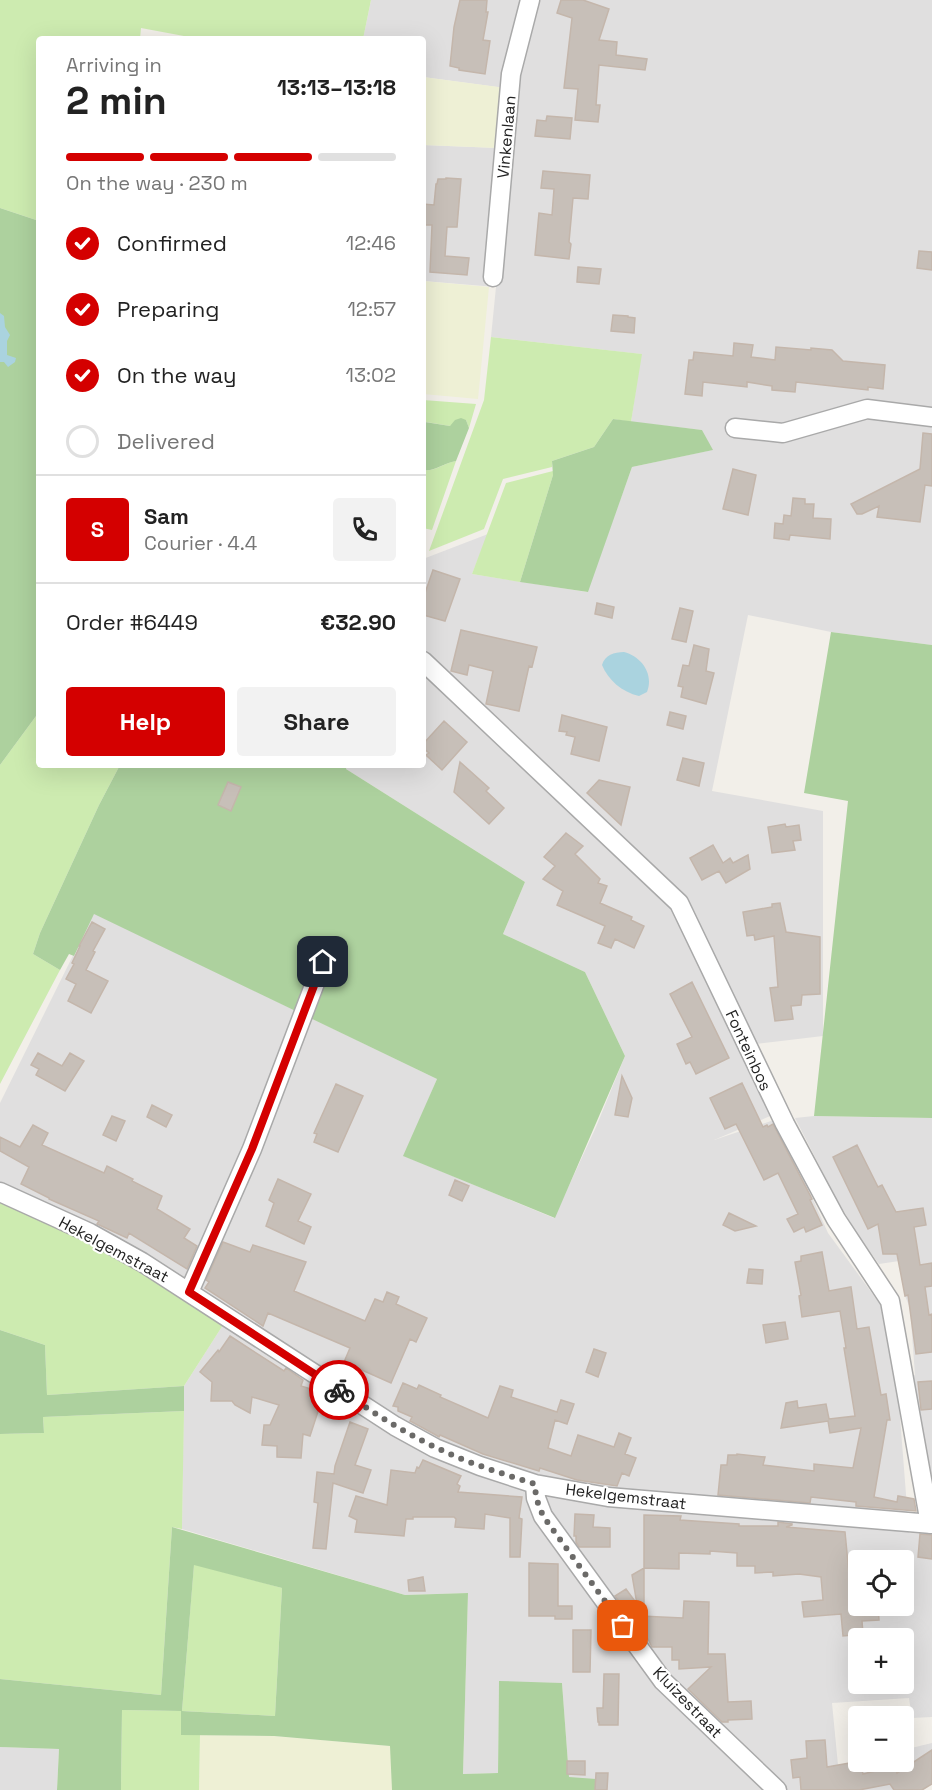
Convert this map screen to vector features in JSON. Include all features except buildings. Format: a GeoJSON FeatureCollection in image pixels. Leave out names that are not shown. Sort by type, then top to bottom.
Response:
{"type":"FeatureCollection","features":[{"type":"Feature","properties":{"kind":"street","name":"Vinkenlaan"},"geometry":{"type":"LineString","coordinates":[[493,277],[512,74],[530,0]]}},
{"type":"Feature","properties":{"kind":"street"},"geometry":{"type":"LineString","coordinates":[[735,428],[783,433],[867,409],[932,417]]}},
{"type":"Feature","properties":{"kind":"street","name":"Fonteinbos"},"geometry":{"type":"LineString","coordinates":[[426,664],[680,903],[785,1124],[836,1219],[891,1301],[931,1524]]}},
{"type":"Feature","properties":{"kind":"street"},"geometry":{"type":"LineString","coordinates":[[189,1292],[252,1149],[323,962]]}},
{"type":"Feature","properties":{"kind":"street","name":"Hekelgemstraat"},"geometry":{"type":"LineString","coordinates":[[0,1192],[90,1233],[142,1262],[395,1426],[435,1448],[480,1466],[535,1484],[608,1497],[931,1524]]}},
{"type":"Feature","properties":{"kind":"street","name":"Kluizestraat"},"geometry":{"type":"LineString","coordinates":[[535,1484],[536,1498],[543,1516],[663,1681],[777,1790]]}},
{"type":"Feature","properties":{"kind":"shaded area"},"geometry":{"type":"Polygon","coordinates":[[[371,0],[932,0],[932,645],[831,632],[748,615],[712,791],[823,811],[823,1036],[756,1044],[782,1111],[714,1140],[777,1119],[828,1233],[880,1304],[899,1404],[909,1533],[932,1534],[932,1717],[914,1718],[914,1706],[910,1706],[909,1698],[832,1703],[838,1765],[848,1763],[848,1772],[914,1772],[914,1747],[932,1743],[932,1784],[913,1790],[597,1790],[569,1778],[562,1683],[499,1682],[498,1773],[463,1774],[468,1593],[405,1595],[182,1529],[184,1386],[230,1314],[0,1185],[0,1103],[94,913],[437,1079],[404,1156],[554,1218],[596,1127],[625,1056],[585,972],[503,934],[525,882],[346,769],[426,768],[426,558],[488,534],[472,574],[587,592],[632,467],[712,450],[702,430],[631,422],[641,354],[491,337],[496,287],[426,281],[426,145],[498,148],[505,88],[426,77],[426,36],[364,36],[371,0]]]}},
{"type":"Feature","properties":{"kind":"shaded area"},"geometry":{"type":"Polygon","coordinates":[[[814,1116],[932,1118],[932,1478],[912,1376],[915,1375],[910,1308],[905,1296],[899,1261],[879,1264],[837,1200],[795,1118],[814,1116]]]}},
{"type":"Feature","properties":{"kind":"shaded area"},"geometry":{"type":"Polygon","coordinates":[[[0,1747],[59,1749],[57,1790],[0,1790],[0,1747]]]}},
{"type":"Feature","properties":{"kind":"green space"},"geometry":{"type":"Polygon","coordinates":[[[0,0],[371,0],[364,36],[184,36],[141,28],[140,36],[36,36],[36,220],[0,208],[0,0]]]}},
{"type":"Feature","properties":{"kind":"green space"},"geometry":{"type":"Polygon","coordinates":[[[426,77],[506,88],[498,148],[426,145],[426,77]]]}},
{"type":"Feature","properties":{"kind":"green space"},"geometry":{"type":"Polygon","coordinates":[[[0,208],[36,220],[36,716],[0,765],[0,208]]]}},
{"type":"Feature","properties":{"kind":"green space"},"geometry":{"type":"Polygon","coordinates":[[[426,281],[489,287],[478,399],[426,394],[426,281]]]}},
{"type":"Feature","properties":{"kind":"green space"},"geometry":{"type":"Polygon","coordinates":[[[491,337],[642,354],[631,422],[613,419],[594,447],[552,461],[552,467],[503,479],[484,529],[429,551],[484,400],[491,337]]]}},
{"type":"Feature","properties":{"kind":"green space"},"geometry":{"type":"Polygon","coordinates":[[[426,400],[476,404],[469,428],[466,420],[450,426],[426,422],[426,400]]]}},
{"type":"Feature","properties":{"kind":"green space"},"geometry":{"type":"Polygon","coordinates":[[[461,418],[466,420],[469,428],[456,461],[426,470],[426,422],[450,426],[455,420],[461,418]]]}},
{"type":"Feature","properties":{"kind":"green space"},"geometry":{"type":"Polygon","coordinates":[[[613,419],[702,430],[713,450],[632,467],[588,592],[520,582],[553,475],[552,461],[594,447],[613,419]]]}},
{"type":"Feature","properties":{"kind":"green space"},"geometry":{"type":"Polygon","coordinates":[[[456,461],[432,530],[426,529],[426,470],[456,461]]]}},
{"type":"Feature","properties":{"kind":"green space"},"geometry":{"type":"Polygon","coordinates":[[[553,471],[520,582],[472,574],[506,483],[553,471]]]}},
{"type":"Feature","properties":{"kind":"green space"},"geometry":{"type":"Polygon","coordinates":[[[831,632],[932,645],[932,1118],[814,1116],[848,801],[804,793],[831,632]]]}},
{"type":"Feature","properties":{"kind":"green space"},"geometry":{"type":"Polygon","coordinates":[[[36,716],[36,768],[118,768],[40,933],[33,954],[60,970],[0,1084],[0,765],[36,716]]]}},
{"type":"Feature","properties":{"kind":"green space"},"geometry":{"type":"Polygon","coordinates":[[[118,768],[346,768],[525,882],[503,934],[585,972],[625,1056],[555,1218],[403,1156],[437,1079],[94,914],[74,956],[69,954],[60,970],[33,954],[40,933],[118,768]]]}},
{"type":"Feature","properties":{"kind":"green space"},"geometry":{"type":"Polygon","coordinates":[[[0,1203],[45,1221],[96,1246],[223,1325],[184,1386],[47,1395],[45,1345],[0,1330],[0,1203]]]}},
{"type":"Feature","properties":{"kind":"green space"},"geometry":{"type":"Polygon","coordinates":[[[0,1330],[45,1345],[47,1395],[184,1386],[184,1411],[43,1417],[44,1433],[0,1434],[0,1330]]]}},
{"type":"Feature","properties":{"kind":"green space"},"geometry":{"type":"Polygon","coordinates":[[[184,1411],[182,1529],[172,1527],[161,1695],[0,1679],[0,1434],[44,1433],[43,1417],[184,1411]]]}},
{"type":"Feature","properties":{"kind":"green space"},"geometry":{"type":"Polygon","coordinates":[[[172,1527],[405,1595],[468,1593],[463,1774],[498,1773],[499,1681],[562,1683],[569,1777],[596,1779],[597,1790],[392,1790],[390,1746],[274,1736],[181,1735],[181,1711],[122,1710],[121,1790],[57,1790],[59,1749],[0,1747],[0,1679],[161,1695],[172,1527]],[[194,1565],[182,1711],[275,1716],[282,1588],[194,1565]]]}},
{"type":"Feature","properties":{"kind":"green space"},"geometry":{"type":"Polygon","coordinates":[[[194,1564],[282,1588],[275,1716],[182,1711],[194,1564]]]}},
{"type":"Feature","properties":{"kind":"green space"},"geometry":{"type":"Polygon","coordinates":[[[122,1710],[182,1711],[181,1735],[200,1735],[199,1790],[121,1790],[122,1710]]]}},
{"type":"Feature","properties":{"kind":"green space"},"geometry":{"type":"Polygon","coordinates":[[[200,1735],[274,1736],[391,1746],[392,1790],[199,1790],[200,1735]]]}},
{"type":"Feature","properties":{"kind":"water"},"geometry":{"type":"Polygon","coordinates":[[[0,313],[4,316],[5,327],[10,335],[7,341],[7,355],[16,358],[15,362],[8,367],[4,362],[0,362],[0,313]]]}},
{"type":"Feature","properties":{"kind":"water"},"geometry":{"type":"Polygon","coordinates":[[[624,652],[641,662],[648,673],[647,692],[639,696],[616,685],[602,665],[610,655],[624,652]]]}},
{"type":"Feature","properties":{"kind":"way so far"},"geometry":{"type":"LineString","coordinates":[[339,1390],[395,1426],[435,1448],[535,1484],[536,1498],[543,1516],[623,1626]]}},
{"type":"Feature","properties":{"kind":"route"},"geometry":{"type":"LineString","coordinates":[[323,962],[252,1149],[189,1292],[339,1390]]}}]}
